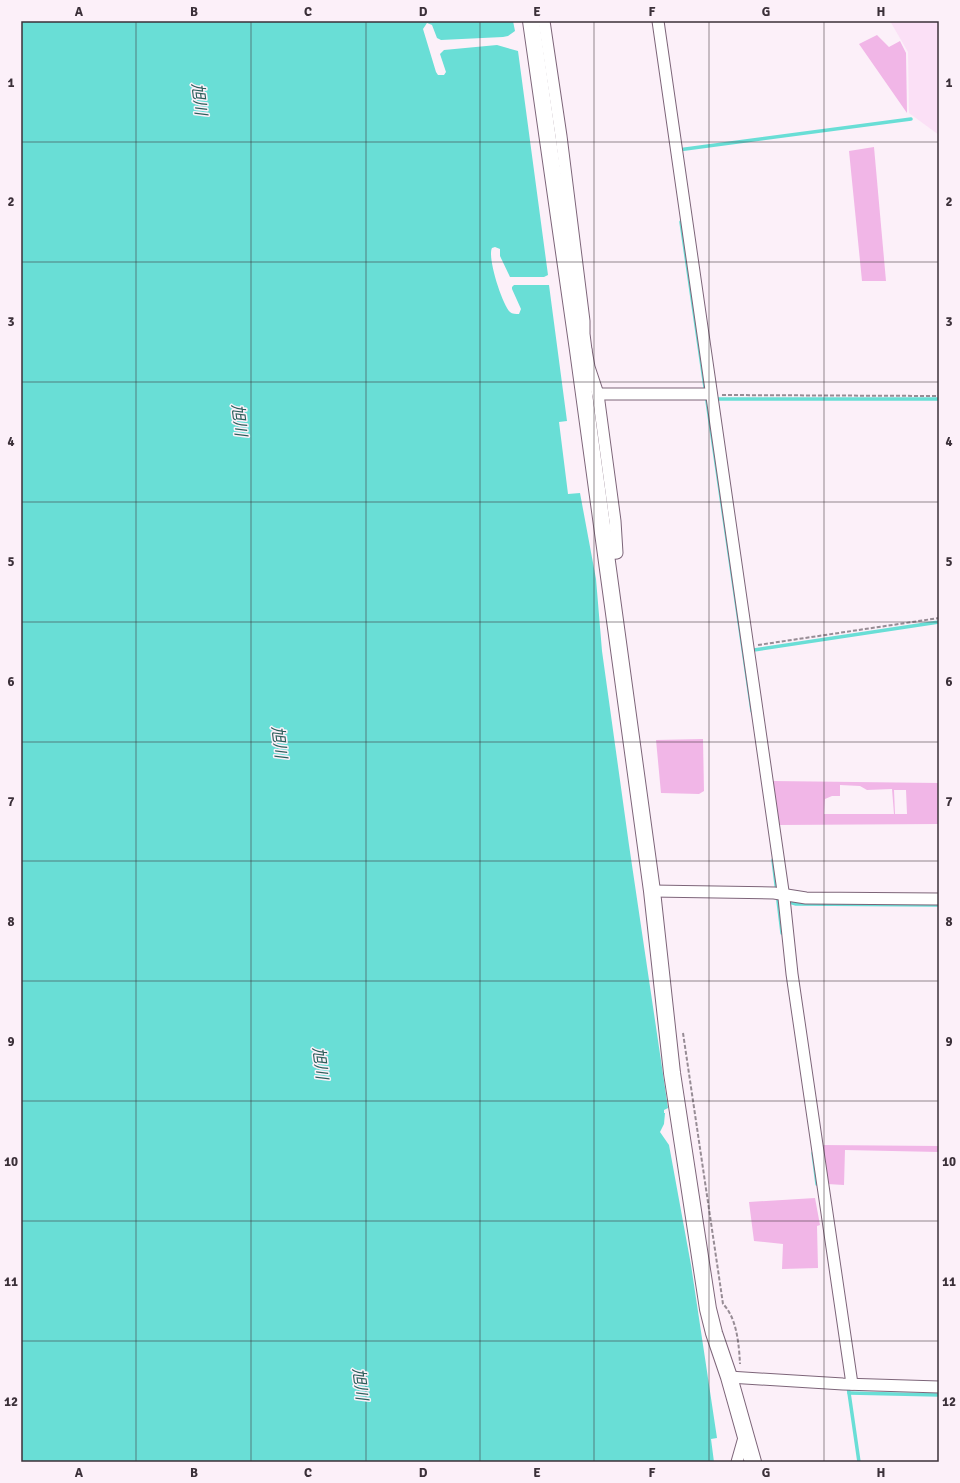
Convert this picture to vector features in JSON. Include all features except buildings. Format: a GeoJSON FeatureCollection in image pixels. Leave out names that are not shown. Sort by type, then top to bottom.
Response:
{"type":"FeatureCollection","features":[{"type":"Feature","properties":{"kind":"street"},"geometry":{"type":"LineString","coordinates":[[531,21],[582,350],[606,554],[652,891],[672,1073],[708,1309],[753,1462]]}},
{"type":"Feature","properties":{"kind":"street"},"geometry":{"type":"LineString","coordinates":[[544,21],[563,152],[584,321],[582,350],[598,394],[615,521],[617,553],[606,554]]}},
{"type":"Feature","properties":{"kind":"street"},"geometry":{"type":"LineString","coordinates":[[658,21],[707,393],[747,647],[849,1384]]}},
{"type":"Feature","properties":{"kind":"street"},"geometry":{"type":"LineString","coordinates":[[598,394],[707,393]]}},
{"type":"Feature","properties":{"kind":"street"},"geometry":{"type":"LineString","coordinates":[[652,891],[806,898],[939,899]]}},
{"type":"Feature","properties":{"kind":"street"},"geometry":{"type":"LineString","coordinates":[[729,1377],[939,1388]]}},
{"type":"Feature","properties":{"kind":"street"},"geometry":{"type":"LineString","coordinates":[[737,1462],[745,1434]]}},
{"type":"Feature","properties":{"kind":"path"},"geometry":{"type":"LineString","coordinates":[[707,393],[730,395],[939,396]]}},
{"type":"Feature","properties":{"kind":"path"},"geometry":{"type":"LineString","coordinates":[[747,647],[939,618]]}},
{"type":"Feature","properties":{"kind":"shaded area"},"geometry":{"type":"Polygon","coordinates":[[[890,21],[936,21],[939,28],[939,135],[909,113],[908,52],[890,21]]]}},
{"type":"Feature","properties":{"kind":"shaded area"},"geometry":{"type":"Polygon","coordinates":[[[877,35],[889,47],[900,41],[906,53],[907,113],[859,44],[877,35]]]}},
{"type":"Feature","properties":{"kind":"shaded area"},"geometry":{"type":"Polygon","coordinates":[[[874,147],[886,281],[862,281],[849,151],[874,147]]]}},
{"type":"Feature","properties":{"kind":"shaded area"},"geometry":{"type":"Polygon","coordinates":[[[703,739],[704,791],[699,794],[661,793],[656,740],[703,739]]]}},
{"type":"Feature","properties":{"kind":"shaded area"},"geometry":{"type":"Polygon","coordinates":[[[772,781],[939,783],[939,824],[779,825],[772,781]],[[840,785],[840,796],[832,796],[825,799],[824,814],[894,814],[892,789],[867,790],[860,786],[840,785]],[[894,790],[895,814],[907,814],[906,790],[894,790]]]}},
{"type":"Feature","properties":{"kind":"shaded area"},"geometry":{"type":"Polygon","coordinates":[[[821,1145],[939,1146],[939,1152],[845,1150],[844,1185],[827,1184],[821,1145]]]}},
{"type":"Feature","properties":{"kind":"shaded area"},"geometry":{"type":"Polygon","coordinates":[[[815,1198],[820,1225],[817,1226],[818,1268],[782,1269],[783,1244],[754,1241],[749,1202],[815,1198]]]}},
{"type":"Feature","properties":{"kind":"water","name":"旭川"},"geometry":{"type":"Polygon","coordinates":[[[21,21],[513,21],[515,31],[508,36],[503,37],[441,40],[437,38],[432,25],[427,23],[423,29],[438,75],[444,75],[446,72],[440,54],[444,50],[497,45],[518,51],[548,275],[544,277],[510,277],[500,256],[500,249],[495,247],[492,248],[491,253],[493,270],[503,300],[510,312],[514,314],[519,314],[521,309],[512,289],[514,285],[549,285],[567,421],[559,422],[568,494],[580,493],[596,579],[602,651],[668,1108],[664,1110],[664,1124],[660,1132],[669,1145],[691,1265],[717,1438],[711,1439],[714,1462],[21,1462],[21,21]]]}},
{"type":"Feature","properties":{"kind":"waterway"},"geometry":{"type":"LineString","coordinates":[[678,150],[911,119]]}},
{"type":"Feature","properties":{"kind":"waterway"},"geometry":{"type":"LineString","coordinates":[[681,222],[752,711]]}},
{"type":"Feature","properties":{"kind":"waterway"},"geometry":{"type":"LineString","coordinates":[[716,399],[939,399]]}},
{"type":"Feature","properties":{"kind":"waterway"},"geometry":{"type":"LineString","coordinates":[[754,650],[939,622]]}},
{"type":"Feature","properties":{"kind":"waterway"},"geometry":{"type":"LineString","coordinates":[[773,860],[782,933]]}},
{"type":"Feature","properties":{"kind":"waterway"},"geometry":{"type":"LineString","coordinates":[[786,901],[796,904],[939,905]]}},
{"type":"Feature","properties":{"kind":"waterway"},"geometry":{"type":"LineString","coordinates":[[813,1153],[817,1184]]}},
{"type":"Feature","properties":{"kind":"waterway"},"geometry":{"type":"LineString","coordinates":[[848,1386],[859,1462]]}},
{"type":"Feature","properties":{"kind":"waterway"},"geometry":{"type":"LineString","coordinates":[[849,1393],[939,1395]]}}]}
